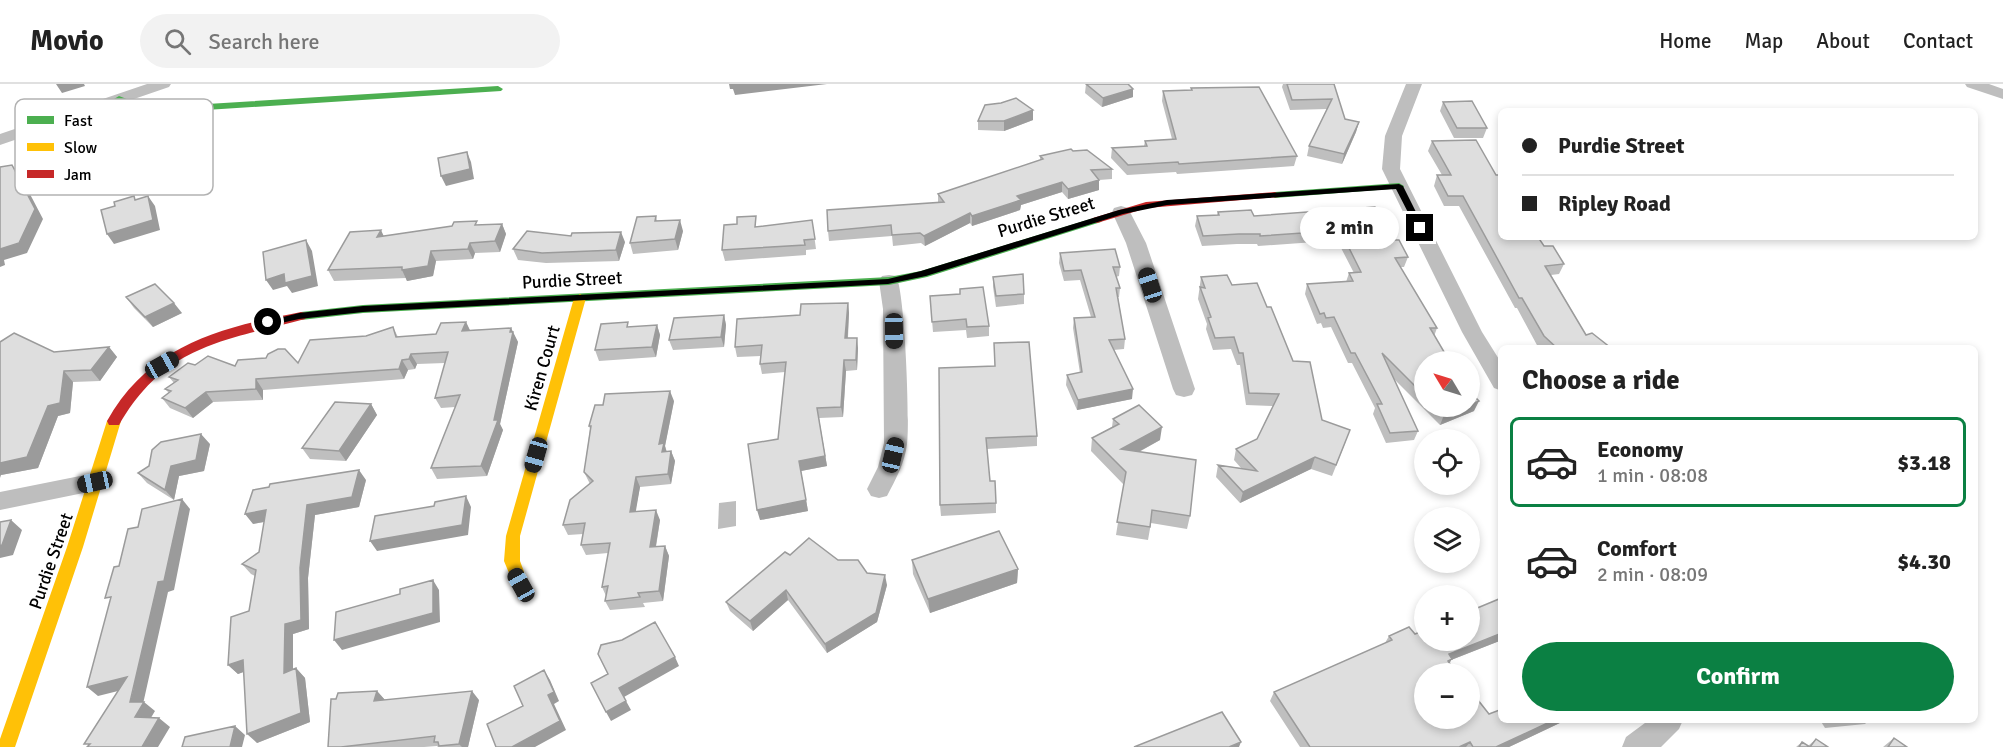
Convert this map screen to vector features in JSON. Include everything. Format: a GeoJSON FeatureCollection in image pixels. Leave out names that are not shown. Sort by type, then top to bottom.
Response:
{"type":"FeatureCollection","features":[{"type":"Feature","properties":{"kind":"street"},"geometry":{"type":"LineString","coordinates":[[119,99],[163,84]]}},
{"type":"Feature","properties":{"kind":"street"},"geometry":{"type":"LineString","coordinates":[[1414,84],[1389,150],[1391,169],[1472,332],[1498,376]]}},
{"type":"Feature","properties":{"kind":"street"},"geometry":{"type":"LineString","coordinates":[[1973,84],[2003,94]]}},
{"type":"Feature","properties":{"kind":"street"},"geometry":{"type":"LineString","coordinates":[[213,107],[498,89]]}},
{"type":"Feature","properties":{"kind":"street"},"geometry":{"type":"LineString","coordinates":[[0,140],[15,135]]}},
{"type":"Feature","properties":{"kind":"street","name":"Purdie Street"},"geometry":{"type":"LineString","coordinates":[[6,747],[117,414],[127,396],[162,365],[210,341],[268,322],[325,313],[888,281],[923,274],[1121,212],[1167,202],[1399,186]]}},
{"type":"Feature","properties":{"kind":"street"},"geometry":{"type":"LineString","coordinates":[[1121,212],[1136,243],[1184,389]]}},
{"type":"Feature","properties":{"kind":"street"},"geometry":{"type":"LineString","coordinates":[[879,489],[890,467],[896,443],[893,309],[888,281]]}},
{"type":"Feature","properties":{"kind":"street","name":"Kiren Court"},"geometry":{"type":"LineString","coordinates":[[521,585],[513,570],[511,554],[513,536],[580,298]]}},
{"type":"Feature","properties":{"kind":"street"},"geometry":{"type":"LineString","coordinates":[[0,501],[95,482]]}},
{"type":"Feature","properties":{"kind":"street"},"geometry":{"type":"LineString","coordinates":[[1636,747],[1648,740],[1666,723]]}},
{"type":"Feature","properties":{"kind":"shaded area"},"geometry":{"type":"Polygon","coordinates":[[[736,501],[736,526],[718,529],[719,503],[736,501]]]}},
{"type":"Feature","properties":{"kind":"building"},"geometry":{"type":"Polygon","coordinates":[[[1086,84],[1128,84],[1133,89],[1103,98],[1086,84]]]}},
{"type":"Feature","properties":{"kind":"building"},"geometry":{"type":"Polygon","coordinates":[[[1287,84],[1334,84],[1345,119],[1359,122],[1344,154],[1309,146],[1332,99],[1292,100],[1287,84]]]}},
{"type":"Feature","properties":{"kind":"building"},"geometry":{"type":"Polygon","coordinates":[[[1259,87],[1297,156],[1128,165],[1112,148],[1147,146],[1145,141],[1176,139],[1163,91],[1192,90],[1191,88],[1259,87]]]}},
{"type":"Feature","properties":{"kind":"building"},"geometry":{"type":"Polygon","coordinates":[[[1016,98],[1033,110],[1004,121],[978,121],[985,105],[1016,98]]]}},
{"type":"Feature","properties":{"kind":"building"},"geometry":{"type":"Polygon","coordinates":[[[1472,101],[1487,128],[1457,128],[1443,102],[1472,101]]]}},
{"type":"Feature","properties":{"kind":"building"},"geometry":{"type":"Polygon","coordinates":[[[1476,140],[1498,175],[1498,240],[1540,240],[1544,246],[1553,246],[1564,264],[1545,266],[1586,335],[1592,333],[1607,345],[1554,345],[1544,336],[1522,298],[1519,298],[1463,196],[1448,196],[1437,175],[1451,175],[1432,141],[1476,140]]]}},
{"type":"Feature","properties":{"kind":"building"},"geometry":{"type":"Polygon","coordinates":[[[1071,149],[1073,151],[1087,150],[1112,169],[1091,170],[1099,180],[1068,189],[1062,182],[1017,196],[1021,200],[972,216],[970,213],[924,236],[920,233],[892,235],[891,225],[828,231],[827,210],[944,202],[938,194],[1043,159],[1040,156],[1071,149]]]}},
{"type":"Feature","properties":{"kind":"building"},"geometry":{"type":"Polygon","coordinates":[[[467,152],[470,169],[441,176],[438,158],[467,152]]]}},
{"type":"Feature","properties":{"kind":"building"},"geometry":{"type":"Polygon","coordinates":[[[12,165],[15,171],[15,195],[28,195],[35,209],[19,243],[0,249],[0,167],[12,165]]]}},
{"type":"Feature","properties":{"kind":"building"},"geometry":{"type":"Polygon","coordinates":[[[134,196],[135,200],[148,196],[153,220],[107,234],[101,210],[115,206],[114,202],[134,196]]]}},
{"type":"Feature","properties":{"kind":"building"},"geometry":{"type":"Polygon","coordinates":[[[1375,207],[1394,240],[1399,240],[1408,257],[1395,258],[1437,328],[1430,328],[1444,351],[1414,351],[1414,385],[1382,353],[1417,429],[1414,429],[1414,431],[1390,433],[1377,404],[1382,404],[1355,353],[1351,353],[1334,317],[1326,318],[1324,313],[1320,314],[1307,284],[1353,281],[1349,273],[1361,272],[1343,236],[1320,237],[1317,232],[1260,236],[1260,234],[1239,234],[1203,236],[1197,216],[1251,210],[1254,216],[1375,207]]]}},
{"type":"Feature","properties":{"kind":"building"},"geometry":{"type":"Polygon","coordinates":[[[656,216],[655,221],[680,220],[675,239],[630,243],[637,217],[656,216]]]}},
{"type":"Feature","properties":{"kind":"building"},"geometry":{"type":"Polygon","coordinates":[[[756,216],[755,227],[812,220],[815,239],[804,240],[805,245],[722,250],[724,225],[737,224],[737,217],[756,216]]]}},
{"type":"Feature","properties":{"kind":"building"},"geometry":{"type":"Polygon","coordinates":[[[477,221],[475,225],[502,224],[495,241],[470,243],[468,249],[431,251],[428,266],[402,270],[402,267],[328,270],[350,232],[381,230],[377,237],[452,226],[454,222],[477,221]]]}},
{"type":"Feature","properties":{"kind":"building"},"geometry":{"type":"Polygon","coordinates":[[[527,231],[571,236],[572,233],[621,232],[616,250],[542,253],[513,249],[527,231]]]}},
{"type":"Feature","properties":{"kind":"building"},"geometry":{"type":"Polygon","coordinates":[[[306,240],[312,276],[285,283],[284,274],[266,280],[263,252],[306,240]]]}},
{"type":"Feature","properties":{"kind":"building"},"geometry":{"type":"Polygon","coordinates":[[[1115,249],[1120,267],[1113,267],[1120,288],[1116,288],[1125,339],[1109,340],[1133,389],[1078,400],[1067,375],[1082,372],[1074,318],[1095,317],[1081,270],[1064,271],[1060,253],[1115,249]]]}},
{"type":"Feature","properties":{"kind":"building"},"geometry":{"type":"Polygon","coordinates":[[[1023,274],[1024,294],[996,296],[993,277],[1023,274]]]}},
{"type":"Feature","properties":{"kind":"building"},"geometry":{"type":"Polygon","coordinates":[[[1227,275],[1232,285],[1257,283],[1267,307],[1271,307],[1293,361],[1310,362],[1322,420],[1350,430],[1336,465],[1315,457],[1243,492],[1218,465],[1257,471],[1236,449],[1257,439],[1279,394],[1249,393],[1243,353],[1239,353],[1234,337],[1215,338],[1208,318],[1211,317],[1200,287],[1205,288],[1201,277],[1227,275]]]}},
{"type":"Feature","properties":{"kind":"building"},"geometry":{"type":"Polygon","coordinates":[[[155,284],[174,303],[145,317],[126,297],[155,284]]]}},
{"type":"Feature","properties":{"kind":"building"},"geometry":{"type":"Polygon","coordinates":[[[983,287],[989,326],[967,327],[966,319],[932,322],[930,296],[960,294],[960,289],[983,287]]]}},
{"type":"Feature","properties":{"kind":"building"},"geometry":{"type":"Polygon","coordinates":[[[848,303],[845,338],[857,338],[856,360],[844,360],[841,407],[817,408],[825,456],[799,461],[806,500],[757,510],[748,444],[778,439],[786,362],[760,364],[762,345],[735,347],[737,319],[800,315],[801,304],[848,303]]]}},
{"type":"Feature","properties":{"kind":"building"},"geometry":{"type":"Polygon","coordinates":[[[724,315],[721,337],[669,340],[674,318],[724,315]]]}},
{"type":"Feature","properties":{"kind":"building"},"geometry":{"type":"Polygon","coordinates":[[[466,322],[462,331],[511,328],[510,332],[513,332],[494,420],[498,420],[481,466],[431,468],[460,395],[435,398],[448,352],[411,354],[409,359],[402,360],[399,369],[256,379],[256,389],[206,392],[185,408],[162,398],[171,391],[165,389],[178,380],[169,377],[188,363],[195,365],[208,356],[235,366],[238,360],[266,358],[268,354],[278,349],[285,349],[298,363],[310,340],[366,336],[393,327],[396,337],[436,334],[441,323],[466,322]]]}},
{"type":"Feature","properties":{"kind":"building"},"geometry":{"type":"Polygon","coordinates":[[[628,322],[627,327],[657,325],[652,347],[595,350],[601,324],[628,322]]]}},
{"type":"Feature","properties":{"kind":"building"},"geometry":{"type":"Polygon","coordinates":[[[14,333],[54,352],[109,347],[91,370],[64,371],[60,403],[48,406],[27,457],[0,463],[0,342],[14,333]]]}},
{"type":"Feature","properties":{"kind":"building"},"geometry":{"type":"Polygon","coordinates":[[[1029,342],[1037,436],[986,438],[990,481],[995,481],[996,503],[940,505],[939,368],[995,366],[994,343],[1029,342]]]}},
{"type":"Feature","properties":{"kind":"building"},"geometry":{"type":"Polygon","coordinates":[[[670,391],[659,444],[664,443],[662,452],[671,451],[668,474],[636,477],[630,512],[656,510],[650,547],[665,546],[659,591],[638,593],[640,597],[605,601],[608,586],[602,587],[610,543],[581,545],[585,523],[563,525],[570,500],[593,481],[584,472],[591,426],[589,426],[595,405],[603,405],[605,394],[670,391]]]}},
{"type":"Feature","properties":{"kind":"building"},"geometry":{"type":"Polygon","coordinates":[[[335,402],[371,404],[339,451],[302,448],[335,402]]]}},
{"type":"Feature","properties":{"kind":"building"},"geometry":{"type":"Polygon","coordinates":[[[1139,405],[1162,427],[1121,449],[1196,460],[1190,516],[1152,510],[1150,527],[1117,522],[1126,472],[1092,438],[1119,424],[1113,419],[1139,405]]]}},
{"type":"Feature","properties":{"kind":"building"},"geometry":{"type":"Polygon","coordinates":[[[201,434],[196,460],[171,466],[165,490],[138,473],[149,466],[152,450],[161,442],[201,434]]]}},
{"type":"Feature","properties":{"kind":"building"},"geometry":{"type":"Polygon","coordinates":[[[359,470],[352,497],[307,505],[300,568],[301,620],[285,624],[284,673],[296,668],[301,713],[247,734],[243,660],[228,665],[231,617],[249,611],[256,570],[242,564],[259,552],[266,510],[245,514],[253,490],[269,487],[270,484],[359,470]]]}},
{"type":"Feature","properties":{"kind":"building"},"geometry":{"type":"Polygon","coordinates":[[[466,496],[462,525],[370,541],[375,516],[434,506],[435,502],[466,496]]]}},
{"type":"Feature","properties":{"kind":"building"},"geometry":{"type":"Polygon","coordinates":[[[182,499],[164,581],[158,582],[130,702],[144,702],[135,717],[159,718],[142,747],[87,747],[90,744],[84,744],[127,677],[87,687],[111,597],[105,598],[114,567],[119,566],[128,529],[138,527],[142,509],[182,499]]]}},
{"type":"Feature","properties":{"kind":"building"},"geometry":{"type":"Polygon","coordinates":[[[11,520],[2,545],[0,546],[0,522],[11,520]]]}},
{"type":"Feature","properties":{"kind":"building"},"geometry":{"type":"Polygon","coordinates":[[[999,531],[1018,569],[928,599],[912,560],[999,531]]]}},
{"type":"Feature","properties":{"kind":"building"},"geometry":{"type":"Polygon","coordinates":[[[809,538],[838,560],[858,560],[867,573],[885,575],[876,613],[825,644],[786,590],[750,621],[726,602],[785,552],[790,555],[809,538]]]}},
{"type":"Feature","properties":{"kind":"building"},"geometry":{"type":"Polygon","coordinates":[[[433,580],[433,613],[334,640],[336,612],[400,594],[400,589],[433,580]]]}},
{"type":"Feature","properties":{"kind":"building"},"geometry":{"type":"Polygon","coordinates":[[[1498,599],[1498,635],[1480,642],[1480,607],[1498,599]]]}},
{"type":"Feature","properties":{"kind":"building"},"geometry":{"type":"Polygon","coordinates":[[[655,622],[675,657],[619,688],[626,701],[606,712],[591,683],[608,674],[598,654],[601,645],[622,640],[655,622]]]}},
{"type":"Feature","properties":{"kind":"building"},"geometry":{"type":"Polygon","coordinates":[[[1409,627],[1414,633],[1414,651],[1457,651],[1449,654],[1452,659],[1448,661],[1449,663],[1414,663],[1414,729],[1480,729],[1480,703],[1489,714],[1498,711],[1498,723],[1548,723],[1496,747],[1473,747],[1470,742],[1459,747],[1310,747],[1274,692],[1392,640],[1389,636],[1409,627]]]}},
{"type":"Feature","properties":{"kind":"building"},"geometry":{"type":"Polygon","coordinates":[[[544,670],[554,692],[548,695],[560,721],[512,747],[496,747],[487,724],[523,706],[514,686],[544,670]]]}},
{"type":"Feature","properties":{"kind":"building"},"geometry":{"type":"Polygon","coordinates":[[[377,691],[374,701],[472,691],[459,744],[439,746],[438,742],[434,742],[435,736],[328,747],[331,699],[336,699],[338,693],[377,691]]]}},
{"type":"Feature","properties":{"kind":"building"},"geometry":{"type":"Polygon","coordinates":[[[1222,712],[1241,742],[1229,747],[1134,747],[1222,712]]]}},
{"type":"Feature","properties":{"kind":"building"},"geometry":{"type":"Polygon","coordinates":[[[235,726],[230,747],[182,747],[185,737],[235,726]]]}},
{"type":"Feature","properties":{"kind":"building"},"geometry":{"type":"Polygon","coordinates":[[[1894,738],[1907,747],[1888,747],[1894,738]]]}},
{"type":"Feature","properties":{"kind":"building"},"geometry":{"type":"Polygon","coordinates":[[[1816,739],[1828,747],[1810,747],[1816,739]]]}},
{"type":"Feature","properties":{"kind":"building"},"geometry":{"type":"Polygon","coordinates":[[[1802,742],[1810,747],[1799,747],[1802,742]]]}},
{"type":"Feature","properties":{"kind":"traffic: fast"},"geometry":{"type":"LineString","coordinates":[[213,107],[498,89]]}},
{"type":"Feature","properties":{"kind":"traffic: fast"},"geometry":{"type":"LineString","coordinates":[[1275,195],[1399,186]]}},
{"type":"Feature","properties":{"kind":"traffic: fast"},"geometry":{"type":"LineString","coordinates":[[301,316],[363,309],[889,281],[923,274],[1097,220]]}},
{"type":"Feature","properties":{"kind":"traffic: slow"},"geometry":{"type":"LineString","coordinates":[[521,585],[512,561],[513,536],[580,298]]}},
{"type":"Feature","properties":{"kind":"traffic: slow"},"geometry":{"type":"LineString","coordinates":[[6,747],[75,547],[114,421]]}},
{"type":"Feature","properties":{"kind":"traffic: jam"},"geometry":{"type":"LineString","coordinates":[[1097,220],[1146,205],[1275,195]]}},
{"type":"Feature","properties":{"kind":"traffic: jam"},"geometry":{"type":"LineString","coordinates":[[114,421],[128,397],[147,377],[169,360],[220,336],[301,316]]}},
{"type":"Feature","properties":{"kind":"route"},"geometry":{"type":"LineString","coordinates":[[268,322],[363,309],[888,281],[923,274],[1121,212],[1167,202],[1399,186],[1420,228]]}}]}
